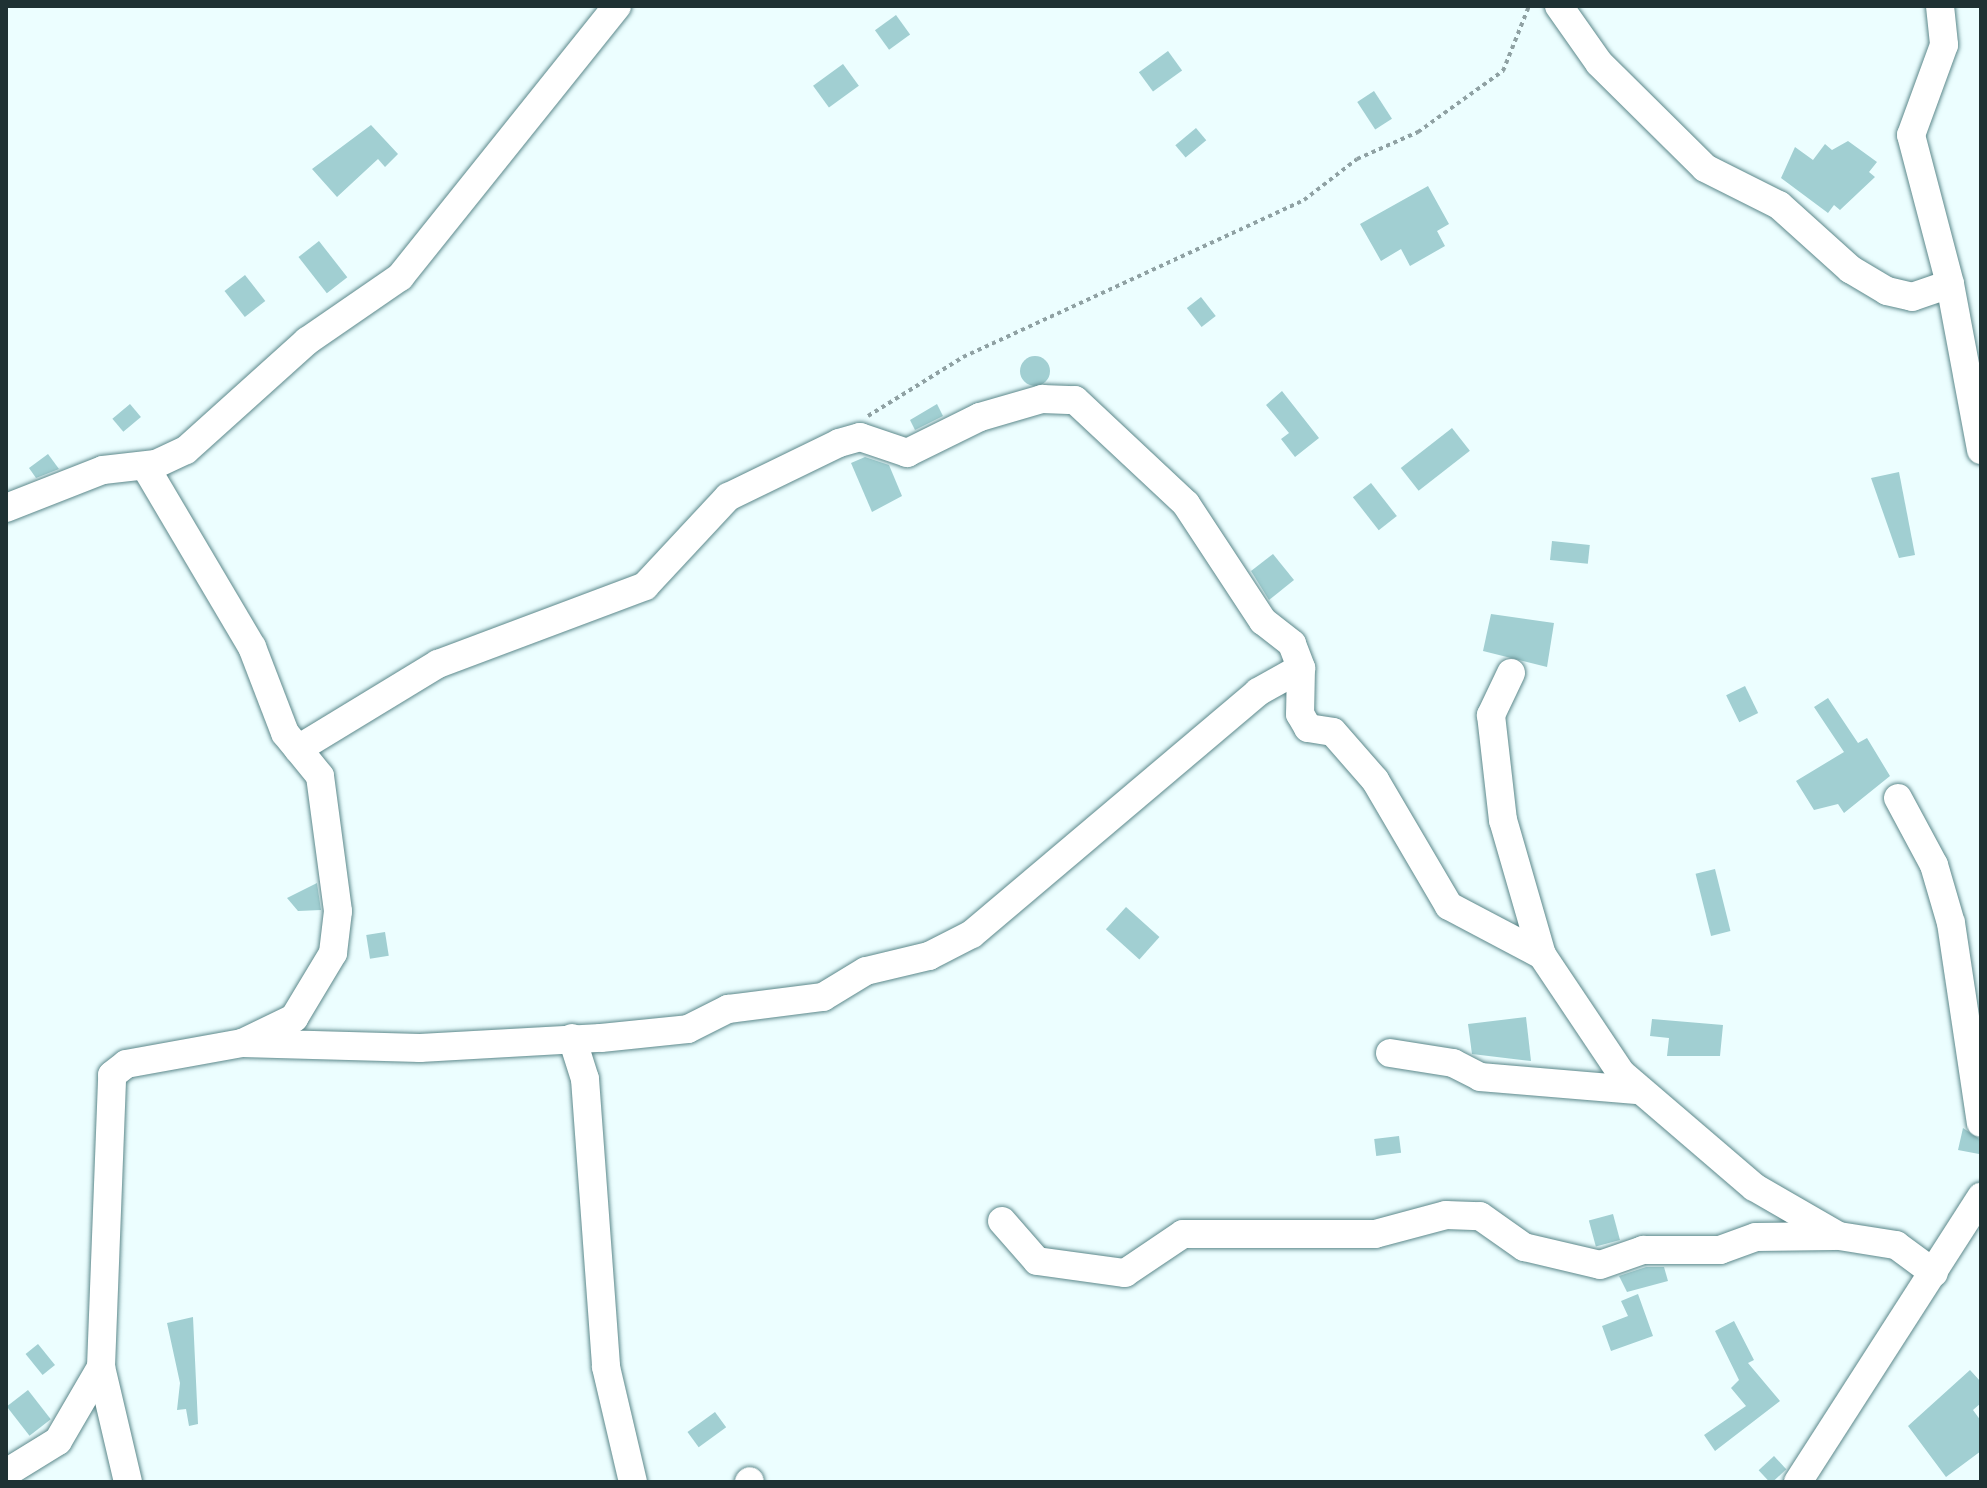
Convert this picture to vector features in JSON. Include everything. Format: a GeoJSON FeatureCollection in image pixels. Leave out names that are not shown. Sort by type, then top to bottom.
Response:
{"type":"FeatureCollection","features":[{"type":"Feature","properties":{"kind":"street"},"geometry":{"type":"LineString","coordinates":[[6,508],[103,470],[145,466],[186,450],[307,341],[400,277],[617,6]]}},
{"type":"Feature","properties":{"kind":"street"},"geometry":{"type":"LineString","coordinates":[[1559,6],[1599,63],[1705,168],[1779,205],[1850,269],[1887,291],[1912,297],[1950,284]]}},
{"type":"Feature","properties":{"kind":"street"},"geometry":{"type":"LineString","coordinates":[[1940,6],[1944,45],[1911,135],[1950,284],[1969,337],[1981,450]]}},
{"type":"Feature","properties":{"kind":"street"},"geometry":{"type":"LineString","coordinates":[[298,749],[438,664],[645,586],[728,497],[839,443],[860,437],[907,453],[980,417],[1042,399],[1075,400],[1186,504],[1263,621],[1292,644],[1301,668],[1304,721],[1333,732],[1375,780],[1449,906],[1542,955]]}},
{"type":"Feature","properties":{"kind":"street"},"geometry":{"type":"LineString","coordinates":[[145,466],[252,647],[274,714],[298,749],[329,805],[338,911],[333,953],[294,1018],[242,1043]]}},
{"type":"Feature","properties":{"kind":"street"},"geometry":{"type":"LineString","coordinates":[[128,1482],[101,1367],[112,1075],[126,1064],[242,1043],[420,1048],[688,1029],[728,1009],[823,997],[866,971],[929,956],[972,934],[1258,692],[1301,668]]}},
{"type":"Feature","properties":{"kind":"street"},"geometry":{"type":"LineString","coordinates":[[1511,673],[1491,715],[1503,820],[1542,955],[1636,1090],[1754,1187],[1839,1236]]}},
{"type":"Feature","properties":{"kind":"street"},"geometry":{"type":"LineString","coordinates":[[1898,798],[1934,865],[1951,923],[1981,1123]]}},
{"type":"Feature","properties":{"kind":"street"},"geometry":{"type":"LineString","coordinates":[[572,1038],[591,1132],[606,1367],[633,1482]]}},
{"type":"Feature","properties":{"kind":"street"},"geometry":{"type":"LineString","coordinates":[[1390,1053],[1453,1063],[1480,1077],[1636,1090]]}},
{"type":"Feature","properties":{"kind":"street"},"geometry":{"type":"LineString","coordinates":[[1798,1482],[1981,1197]]}},
{"type":"Feature","properties":{"kind":"street"},"geometry":{"type":"LineString","coordinates":[[1002,1221],[1037,1261],[1125,1273],[1183,1234],[1375,1234],[1446,1215],[1480,1216],[1524,1247],[1600,1265],[1643,1250],[1720,1250],[1756,1237],[1839,1236],[1896,1245],[1934,1273]]}},
{"type":"Feature","properties":{"kind":"street"},"geometry":{"type":"LineString","coordinates":[[6,1473],[58,1441],[101,1367]]}},
{"type":"Feature","properties":{"kind":"path"},"geometry":{"type":"LineString","coordinates":[[839,443],[935,372],[1304,200],[1357,159],[1418,132],[1503,71],[1529,6]]}},
{"type":"Feature","properties":{"kind":"building"},"geometry":{"type":"Polygon","coordinates":[[[896,15],[910,34],[889,50],[875,30],[896,15]]]}},
{"type":"Feature","properties":{"kind":"building"},"geometry":{"type":"Polygon","coordinates":[[[1168,51],[1182,70],[1153,92],[1139,72],[1168,51]]]}},
{"type":"Feature","properties":{"kind":"building"},"geometry":{"type":"Polygon","coordinates":[[[843,64],[859,86],[829,108],[813,86],[843,64]]]}},
{"type":"Feature","properties":{"kind":"building"},"geometry":{"type":"Polygon","coordinates":[[[1374,91],[1392,119],[1375,130],[1357,102],[1374,91]]]}},
{"type":"Feature","properties":{"kind":"building"},"geometry":{"type":"Polygon","coordinates":[[[371,125],[398,154],[385,167],[378,159],[337,197],[312,169],[371,125]]]}},
{"type":"Feature","properties":{"kind":"building"},"geometry":{"type":"Polygon","coordinates":[[[1196,128],[1206,140],[1186,158],[1175,145],[1196,128]]]}},
{"type":"Feature","properties":{"kind":"building"},"geometry":{"type":"Polygon","coordinates":[[[1848,141],[1877,162],[1869,172],[1875,177],[1840,210],[1834,205],[1828,213],[1781,178],[1795,147],[1813,160],[1825,144],[1832,150],[1848,141]]]}},
{"type":"Feature","properties":{"kind":"building"},"geometry":{"type":"Polygon","coordinates":[[[1428,186],[1449,224],[1437,231],[1445,246],[1410,266],[1401,249],[1381,261],[1360,224],[1428,186]]]}},
{"type":"Feature","properties":{"kind":"building"},"geometry":{"type":"Polygon","coordinates":[[[319,241],[347,277],[327,293],[299,257],[319,241]]]}},
{"type":"Feature","properties":{"kind":"building"},"geometry":{"type":"Polygon","coordinates":[[[245,275],[265,301],[245,317],[225,291],[245,275]]]}},
{"type":"Feature","properties":{"kind":"building"},"geometry":{"type":"Polygon","coordinates":[[[1201,297],[1216,316],[1202,327],[1187,308],[1201,297]]]}},
{"type":"Feature","properties":{"kind":"building"},"geometry":{"type":"Polygon","coordinates":[[[1035,356],[1045,361],[1050,371],[1045,381],[1035,386],[1025,381],[1020,371],[1025,361],[1035,356]]]}},
{"type":"Feature","properties":{"kind":"building"},"geometry":{"type":"Polygon","coordinates":[[[1282,391],[1319,438],[1295,457],[1281,439],[1289,433],[1266,405],[1282,391]]]}},
{"type":"Feature","properties":{"kind":"building"},"geometry":{"type":"Polygon","coordinates":[[[130,404],[141,417],[123,432],[112,419],[130,404]]]}},
{"type":"Feature","properties":{"kind":"building"},"geometry":{"type":"Polygon","coordinates":[[[937,404],[943,416],[915,430],[910,420],[937,404]]]}},
{"type":"Feature","properties":{"kind":"building"},"geometry":{"type":"Polygon","coordinates":[[[1452,428],[1470,451],[1419,491],[1401,468],[1452,428]]]}},
{"type":"Feature","properties":{"kind":"building"},"geometry":{"type":"Polygon","coordinates":[[[48,454],[59,469],[36,478],[29,468],[48,454]]]}},
{"type":"Feature","properties":{"kind":"building"},"geometry":{"type":"Polygon","coordinates":[[[865,457],[889,465],[902,496],[872,512],[851,463],[865,457]]]}},
{"type":"Feature","properties":{"kind":"building"},"geometry":{"type":"Polygon","coordinates":[[[1899,472],[1915,555],[1899,558],[1871,478],[1899,472]]]}},
{"type":"Feature","properties":{"kind":"building"},"geometry":{"type":"Polygon","coordinates":[[[1371,483],[1397,516],[1379,530],[1353,497],[1371,483]]]}},
{"type":"Feature","properties":{"kind":"building"},"geometry":{"type":"Polygon","coordinates":[[[1552,541],[1590,545],[1588,564],[1550,560],[1552,541]]]}},
{"type":"Feature","properties":{"kind":"building"},"geometry":{"type":"Polygon","coordinates":[[[1273,554],[1294,580],[1269,600],[1251,571],[1273,554]]]}},
{"type":"Feature","properties":{"kind":"building"},"geometry":{"type":"Polygon","coordinates":[[[1491,614],[1554,623],[1547,667],[1483,651],[1491,614]]]}},
{"type":"Feature","properties":{"kind":"building"},"geometry":{"type":"Polygon","coordinates":[[[1745,686],[1758,713],[1739,722],[1726,695],[1745,686]]]}},
{"type":"Feature","properties":{"kind":"building"},"geometry":{"type":"Polygon","coordinates":[[[1828,698],[1858,743],[1867,738],[1890,776],[1844,813],[1838,804],[1814,810],[1796,781],[1844,752],[1814,707],[1828,698]]]}},
{"type":"Feature","properties":{"kind":"building"},"geometry":{"type":"Polygon","coordinates":[[[1715,869],[1730,931],[1711,936],[1696,874],[1715,869]]]}},
{"type":"Feature","properties":{"kind":"building"},"geometry":{"type":"Polygon","coordinates":[[[317,883],[321,910],[298,911],[287,898],[317,883]]]}},
{"type":"Feature","properties":{"kind":"building"},"geometry":{"type":"Polygon","coordinates":[[[1126,907],[1159,937],[1139,959],[1106,929],[1126,907]]]}},
{"type":"Feature","properties":{"kind":"building"},"geometry":{"type":"Polygon","coordinates":[[[385,932],[389,956],[370,959],[366,935],[385,932]]]}},
{"type":"Feature","properties":{"kind":"building"},"geometry":{"type":"Polygon","coordinates":[[[1526,1017],[1531,1061],[1472,1054],[1468,1024],[1526,1017]]]}},
{"type":"Feature","properties":{"kind":"building"},"geometry":{"type":"Polygon","coordinates":[[[1652,1019],[1723,1025],[1720,1056],[1667,1056],[1669,1038],[1650,1036],[1652,1019]]]}},
{"type":"Feature","properties":{"kind":"building"},"geometry":{"type":"Polygon","coordinates":[[[1963,1128],[1981,1140],[1979,1154],[1958,1150],[1963,1128]]]}},
{"type":"Feature","properties":{"kind":"building"},"geometry":{"type":"Polygon","coordinates":[[[1399,1136],[1401,1153],[1376,1156],[1374,1139],[1399,1136]]]}},
{"type":"Feature","properties":{"kind":"building"},"geometry":{"type":"Polygon","coordinates":[[[1613,1214],[1620,1240],[1596,1247],[1589,1220],[1613,1214]]]}},
{"type":"Feature","properties":{"kind":"building"},"geometry":{"type":"Polygon","coordinates":[[[1646,1267],[1664,1267],[1668,1281],[1627,1292],[1619,1276],[1646,1267]]]}},
{"type":"Feature","properties":{"kind":"building"},"geometry":{"type":"Polygon","coordinates":[[[1638,1294],[1653,1336],[1611,1351],[1602,1326],[1628,1316],[1621,1301],[1638,1294]]]}},
{"type":"Feature","properties":{"kind":"building"},"geometry":{"type":"Polygon","coordinates":[[[193,1317],[198,1424],[189,1426],[186,1409],[177,1410],[180,1383],[167,1323],[193,1317]]]}},
{"type":"Feature","properties":{"kind":"building"},"geometry":{"type":"Polygon","coordinates":[[[1734,1321],[1754,1360],[1748,1363],[1780,1401],[1715,1451],[1704,1435],[1746,1406],[1731,1388],[1739,1380],[1715,1331],[1734,1321]]]}},
{"type":"Feature","properties":{"kind":"building"},"geometry":{"type":"Polygon","coordinates":[[[38,1344],[55,1365],[43,1375],[26,1354],[38,1344]]]}},
{"type":"Feature","properties":{"kind":"building"},"geometry":{"type":"Polygon","coordinates":[[[1970,1370],[1981,1382],[1981,1403],[1973,1410],[1981,1421],[1981,1451],[1946,1477],[1908,1426],[1970,1370]]]}},
{"type":"Feature","properties":{"kind":"building"},"geometry":{"type":"Polygon","coordinates":[[[28,1390],[51,1419],[30,1436],[7,1407],[28,1390]]]}},
{"type":"Feature","properties":{"kind":"building"},"geometry":{"type":"Polygon","coordinates":[[[715,1412],[726,1427],[699,1447],[687,1432],[715,1412]]]}},
{"type":"Feature","properties":{"kind":"building"},"geometry":{"type":"Polygon","coordinates":[[[1774,1456],[1786,1469],[1773,1482],[1759,1470],[1774,1456]]]}}]}
